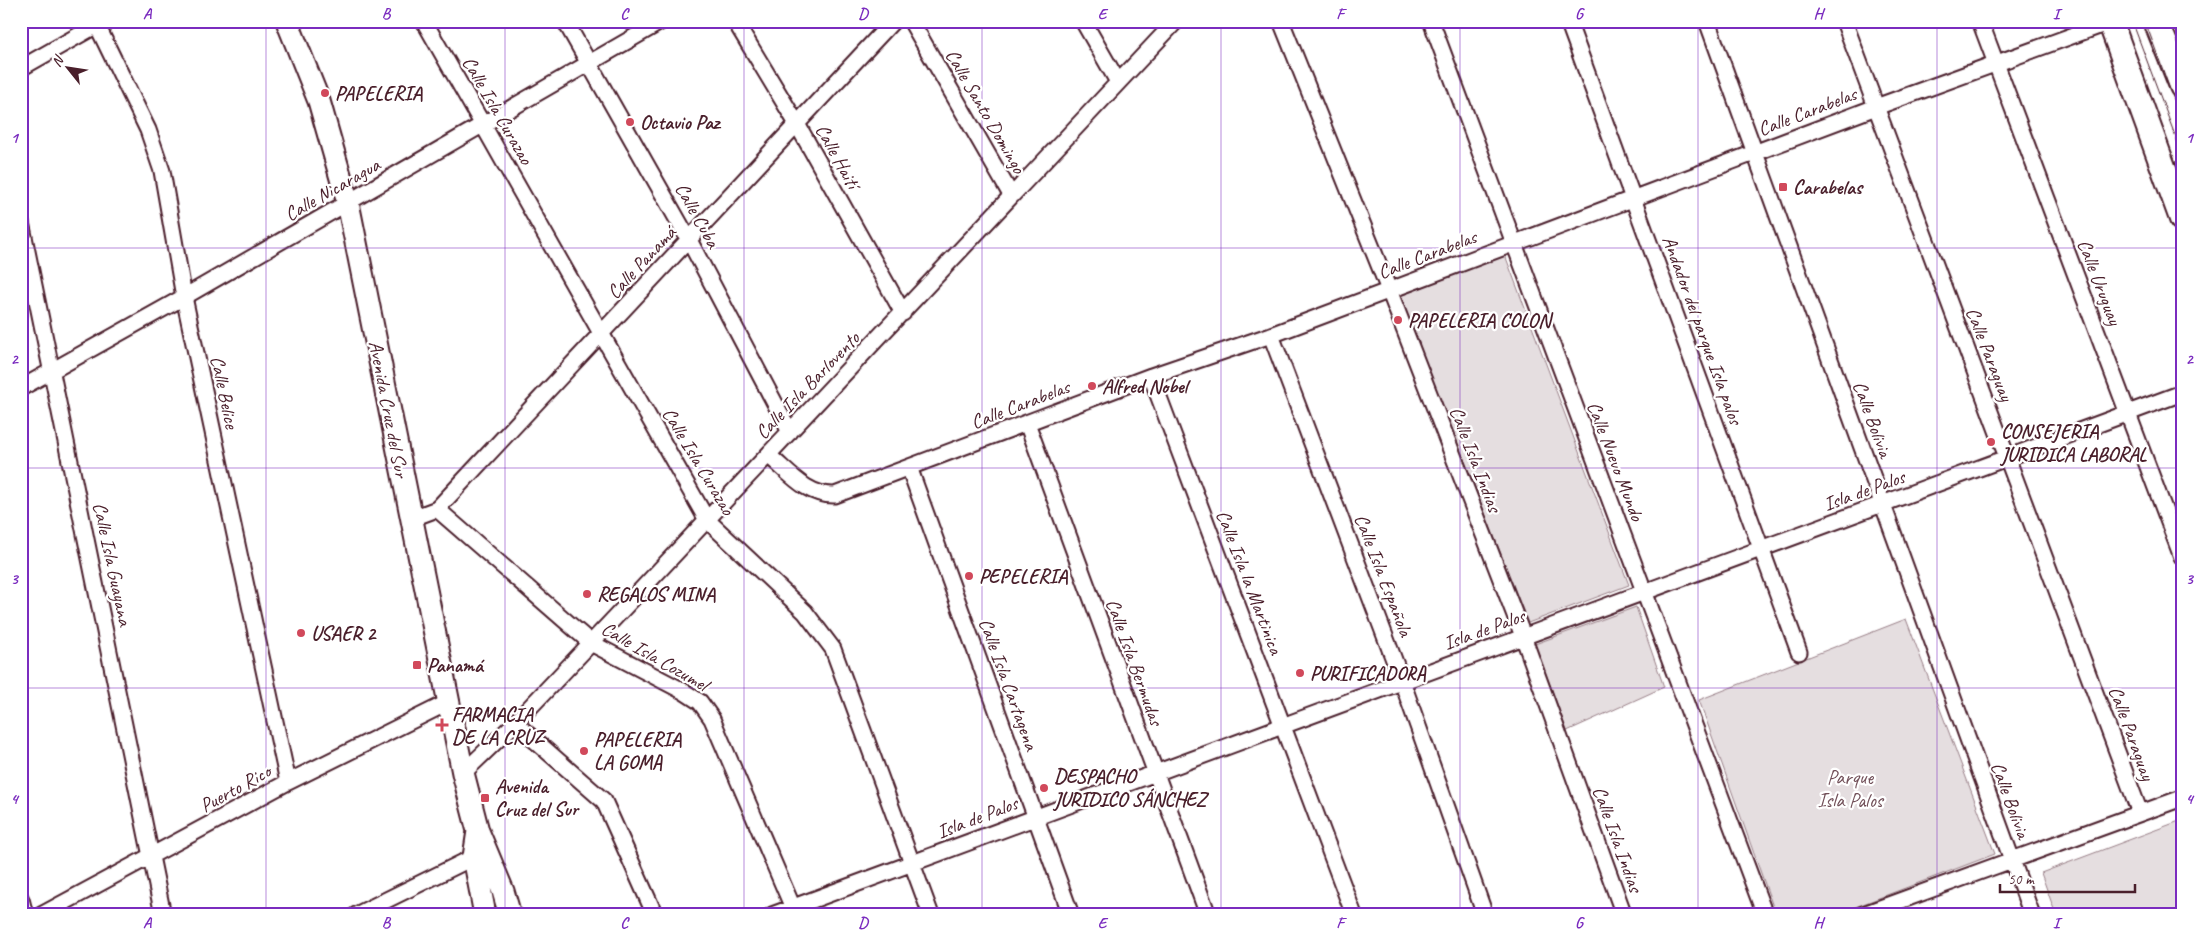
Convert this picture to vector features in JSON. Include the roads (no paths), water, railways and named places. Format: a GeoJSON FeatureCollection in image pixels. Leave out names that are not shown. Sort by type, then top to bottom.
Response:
{"type":"FeatureCollection","features":[{"type":"Feature","properties":{"kind":"main road","name":"Avenida Cruz del Sur"},"geometry":{"type":"LineString","coordinates":[[287,21],[319,101],[348,203],[410,519],[463,773],[478,831],[485,915]]}},
{"type":"Feature","properties":{"kind":"main road"},"geometry":{"type":"LineString","coordinates":[[2156,21],[2182,86]]}},
{"type":"Feature","properties":{"kind":"main road"},"geometry":{"type":"LineString","coordinates":[[2110,22],[2182,219]]}},
{"type":"Feature","properties":{"kind":"main road","name":"Avenida Cruz del Sur"},"geometry":{"type":"LineString","coordinates":[[481,854],[503,891],[510,915]]}},
{"type":"Feature","properties":{"kind":"street","name":"Calle Isla Curazao"},"geometry":{"type":"LineString","coordinates":[[424,21],[707,520],[806,612],[833,649],[931,915]]}},
{"type":"Feature","properties":{"kind":"street","name":"Calle Cuba"},"geometry":{"type":"LineString","coordinates":[[564,21],[689,240],[790,432]]}},
{"type":"Feature","properties":{"kind":"street","name":"Calle Nicaragua"},"geometry":{"type":"LineString","coordinates":[[21,388],[184,297],[662,21]]}},
{"type":"Feature","properties":{"kind":"street","name":"Calle Haití"},"geometry":{"type":"LineString","coordinates":[[735,21],[797,124],[903,313]]}},
{"type":"Feature","properties":{"kind":"street","name":"Calle Panamá"},"geometry":{"type":"LineString","coordinates":[[410,519],[437,509],[893,21]]}},
{"type":"Feature","properties":{"kind":"street","name":"Calle Santo Domingo"},"geometry":{"type":"LineString","coordinates":[[911,21],[1011,195]]}},
{"type":"Feature","properties":{"kind":"street"},"geometry":{"type":"LineString","coordinates":[[1083,21],[1118,82]]}},
{"type":"Feature","properties":{"kind":"street","name":"Calle Isla Barlovento"},"geometry":{"type":"LineString","coordinates":[[463,773],[591,643],[1176,21]]}},
{"type":"Feature","properties":{"kind":"street","name":"Calle Isla Indias"},"geometry":{"type":"LineString","coordinates":[[1281,21],[1389,290],[1523,636],[1624,915]]}},
{"type":"Feature","properties":{"kind":"street","name":"Calle Nuevo Mundo"},"geometry":{"type":"LineString","coordinates":[[1431,21],[1765,915]]}},
{"type":"Feature","properties":{"kind":"street","name":"Andador del parque Isla palos"},"geometry":{"type":"LineString","coordinates":[[1568,21],[1799,652]]}},
{"type":"Feature","properties":{"kind":"street","name":"Calle Bolivia"},"geometry":{"type":"LineString","coordinates":[[1707,21],[2032,915]]}},
{"type":"Feature","properties":{"kind":"street","name":"Calle Paraguay"},"geometry":{"type":"LineString","coordinates":[[1844,21],[2140,813]]}},
{"type":"Feature","properties":{"kind":"street","name":"Calle Uruguay"},"geometry":{"type":"LineString","coordinates":[[1980,21],[2182,558]]}},
{"type":"Feature","properties":{"kind":"street","name":"Calle Carabelas"},"geometry":{"type":"LineString","coordinates":[[768,455],[807,488],[822,495],[835,495],[1152,376],[1271,335],[1512,242],[2110,22]]}},
{"type":"Feature","properties":{"kind":"street"},"geometry":{"type":"LineString","coordinates":[[21,68],[99,23]]}},
{"type":"Feature","properties":{"kind":"street","name":"Calle Belice"},"geometry":{"type":"LineString","coordinates":[[99,23],[148,130],[162,171],[184,297],[288,782]]}},
{"type":"Feature","properties":{"kind":"street","name":"Calle Isla Guayana"},"geometry":{"type":"LineString","coordinates":[[21,222],[53,370],[163,915]]}},
{"type":"Feature","properties":{"kind":"street","name":"Calle Isla Española"},"geometry":{"type":"LineString","coordinates":[[1271,335],[1402,680],[1485,915]]}},
{"type":"Feature","properties":{"kind":"street","name":"Calle Isla la Martinica"},"geometry":{"type":"LineString","coordinates":[[1152,376],[1354,915]]}},
{"type":"Feature","properties":{"kind":"street","name":"Isla de Palos"},"geometry":{"type":"LineString","coordinates":[[772,915],[794,911],[912,863],[1036,816],[2182,393]]}},
{"type":"Feature","properties":{"kind":"street","name":"Calle Isla Bermudas"},"geometry":{"type":"LineString","coordinates":[[1027,423],[1208,915]]}},
{"type":"Feature","properties":{"kind":"street","name":"Calle Isla Cartagena"},"geometry":{"type":"LineString","coordinates":[[909,466],[1071,915]]}},
{"type":"Feature","properties":{"kind":"street","name":"Calle Isla Cozumel"},"geometry":{"type":"LineString","coordinates":[[437,509],[591,643],[683,691],[700,702],[712,719],[794,911]]}},
{"type":"Feature","properties":{"kind":"street","name":"Puerto Rico"},"geometry":{"type":"LineString","coordinates":[[42,915],[288,782],[449,702]]}},
{"type":"Feature","properties":{"kind":"street"},"geometry":{"type":"LineString","coordinates":[[515,722],[604,801],[655,915]]}},
{"type":"Feature","properties":{"kind":"street"},"geometry":{"type":"LineString","coordinates":[[1860,915],[1895,908],[2182,798]]}},
{"type":"Feature","properties":{"kind":"street"},"geometry":{"type":"LineString","coordinates":[[356,915],[481,854]]}},
{"type":"Feature","properties":{"kind":"street"},"geometry":{"type":"LineString","coordinates":[[21,898],[25,915]]}},
{"type":"Feature","properties":{"kind":"tram line"},"geometry":{"type":"LineString","coordinates":[[2132,21],[2182,154]]}},
{"type":"Feature","properties":{"kind":"tram line"},"geometry":{"type":"LineString","coordinates":[[2145,21],[2182,122]]}},
{"type":"Feature","properties":{"kind":"place","name":"PAPELERIA"},"geometry":{"type":"Point","coordinates":[325,93]}},
{"type":"Feature","properties":{"kind":"place","name":"Octavio Paz"},"geometry":{"type":"Point","coordinates":[630,122]}},
{"type":"Feature","properties":{"kind":"place","name":"Carabelas"},"geometry":{"type":"Point","coordinates":[1783,187]}},
{"type":"Feature","properties":{"kind":"place","name":"PAPELERIA COLON"},"geometry":{"type":"Point","coordinates":[1398,320]}},
{"type":"Feature","properties":{"kind":"place","name":"Alfred Nobel"},"geometry":{"type":"Point","coordinates":[1092,386]}},
{"type":"Feature","properties":{"kind":"place","name":"CONSEJERIA JURIDICA LABORAL"},"geometry":{"type":"Point","coordinates":[1991,442]}},
{"type":"Feature","properties":{"kind":"place","name":"PEPELERIA"},"geometry":{"type":"Point","coordinates":[969,576]}},
{"type":"Feature","properties":{"kind":"place","name":"REGALOS MINA"},"geometry":{"type":"Point","coordinates":[587,594]}},
{"type":"Feature","properties":{"kind":"place","name":"USAER 2"},"geometry":{"type":"Point","coordinates":[301,633]}},
{"type":"Feature","properties":{"kind":"place","name":"Panamá"},"geometry":{"type":"Point","coordinates":[417,665]}},
{"type":"Feature","properties":{"kind":"place","name":"PURIFICADORA"},"geometry":{"type":"Point","coordinates":[1300,673]}},
{"type":"Feature","properties":{"kind":"place","name":"FARMACIA DE LA CRUZ"},"geometry":{"type":"Point","coordinates":[442,725]}},
{"type":"Feature","properties":{"kind":"place","name":"PAPELERIA LA GOMA"},"geometry":{"type":"Point","coordinates":[584,751]}},
{"type":"Feature","properties":{"kind":"place","name":"DESPACHO JURIDICO SÁNCHEZ"},"geometry":{"type":"Point","coordinates":[1044,788]}},
{"type":"Feature","properties":{"kind":"place","name":"Avenida Cruz del Sur"},"geometry":{"type":"Point","coordinates":[485,798]}},
{"type":"Feature","properties":{"kind":"park label","name":"Parque Isla Palos"},"geometry":{"type":"Point","coordinates":[1850,788]}}]}
